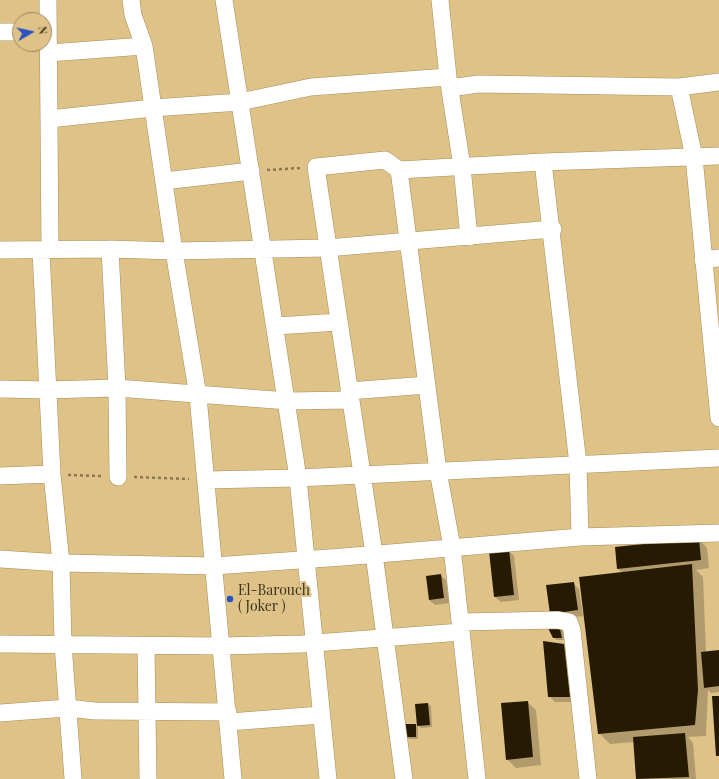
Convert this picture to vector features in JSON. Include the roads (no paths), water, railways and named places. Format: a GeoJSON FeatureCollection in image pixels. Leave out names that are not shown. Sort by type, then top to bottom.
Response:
{"type":"FeatureCollection","features":[{"type":"Feature","properties":{"kind":"street"},"geometry":{"type":"LineString","coordinates":[[47,12],[48,0]]}},
{"type":"Feature","properties":{"kind":"street"},"geometry":{"type":"LineString","coordinates":[[131,0],[133,15],[144,46],[174,251],[198,396],[233,779]]}},
{"type":"Feature","properties":{"kind":"street"},"geometry":{"type":"LineString","coordinates":[[224,0],[288,401],[298,478],[328,779]]}},
{"type":"Feature","properties":{"kind":"street"},"geometry":{"type":"LineString","coordinates":[[440,0],[449,82],[462,167],[469,236]]}},
{"type":"Feature","properties":{"kind":"street"},"geometry":{"type":"LineString","coordinates":[[0,32],[12,32]]}},
{"type":"Feature","properties":{"kind":"street"},"geometry":{"type":"LineString","coordinates":[[73,779],[62,644],[61,563],[52,474],[47,390],[46,250],[49,54],[144,46]]}},
{"type":"Feature","properties":{"kind":"street"},"geometry":{"type":"LineString","coordinates":[[49,119],[153,108],[240,102],[311,87],[449,82],[478,84],[679,87],[719,82]]}},
{"type":"Feature","properties":{"kind":"street"},"geometry":{"type":"LineString","coordinates":[[679,87],[694,157],[711,259],[719,418]]}},
{"type":"Feature","properties":{"kind":"street"},"geometry":{"type":"LineString","coordinates":[[404,779],[374,554],[316,167],[384,160],[399,170],[543,162],[719,156]]}},
{"type":"Feature","properties":{"kind":"street"},"geometry":{"type":"LineString","coordinates":[[543,162],[552,229],[578,464],[580,537]]}},
{"type":"Feature","properties":{"kind":"street"},"geometry":{"type":"LineString","coordinates":[[399,170],[438,471],[452,547],[477,779]]}},
{"type":"Feature","properties":{"kind":"street"},"geometry":{"type":"LineString","coordinates":[[164,181],[251,172]]}},
{"type":"Feature","properties":{"kind":"street"},"geometry":{"type":"LineString","coordinates":[[0,250],[110,249],[174,251],[327,248],[552,229]]}},
{"type":"Feature","properties":{"kind":"street"},"geometry":{"type":"LineString","coordinates":[[110,249],[117,388],[118,477]]}},
{"type":"Feature","properties":{"kind":"street"},"geometry":{"type":"LineString","coordinates":[[276,326],[339,322]]}},
{"type":"Feature","properties":{"kind":"street"},"geometry":{"type":"LineString","coordinates":[[0,389],[47,390],[117,388],[198,396],[288,401],[427,385]]}},
{"type":"Feature","properties":{"kind":"street"},"geometry":{"type":"LineString","coordinates":[[206,480],[298,478],[719,458]]}},
{"type":"Feature","properties":{"kind":"street"},"geometry":{"type":"LineString","coordinates":[[0,476],[52,474]]}},
{"type":"Feature","properties":{"kind":"street"},"geometry":{"type":"LineString","coordinates":[[0,558],[61,563],[214,566],[574,539],[580,537],[719,533]]}},
{"type":"Feature","properties":{"kind":"street"},"geometry":{"type":"LineString","coordinates":[[0,644],[222,646],[314,643],[384,638],[460,627],[557,620],[569,622],[572,630],[588,779]]}},
{"type":"Feature","properties":{"kind":"street"},"geometry":{"type":"LineString","coordinates":[[146,646],[148,779]]}},
{"type":"Feature","properties":{"kind":"street"},"geometry":{"type":"LineString","coordinates":[[0,713],[67,708],[94,711],[148,712],[228,717],[321,715]]}},
{"type":"Feature","properties":{"kind":"place","name":"El-Barouch ( Joker )"},"geometry":{"type":"Point","coordinates":[230,599]}}]}
